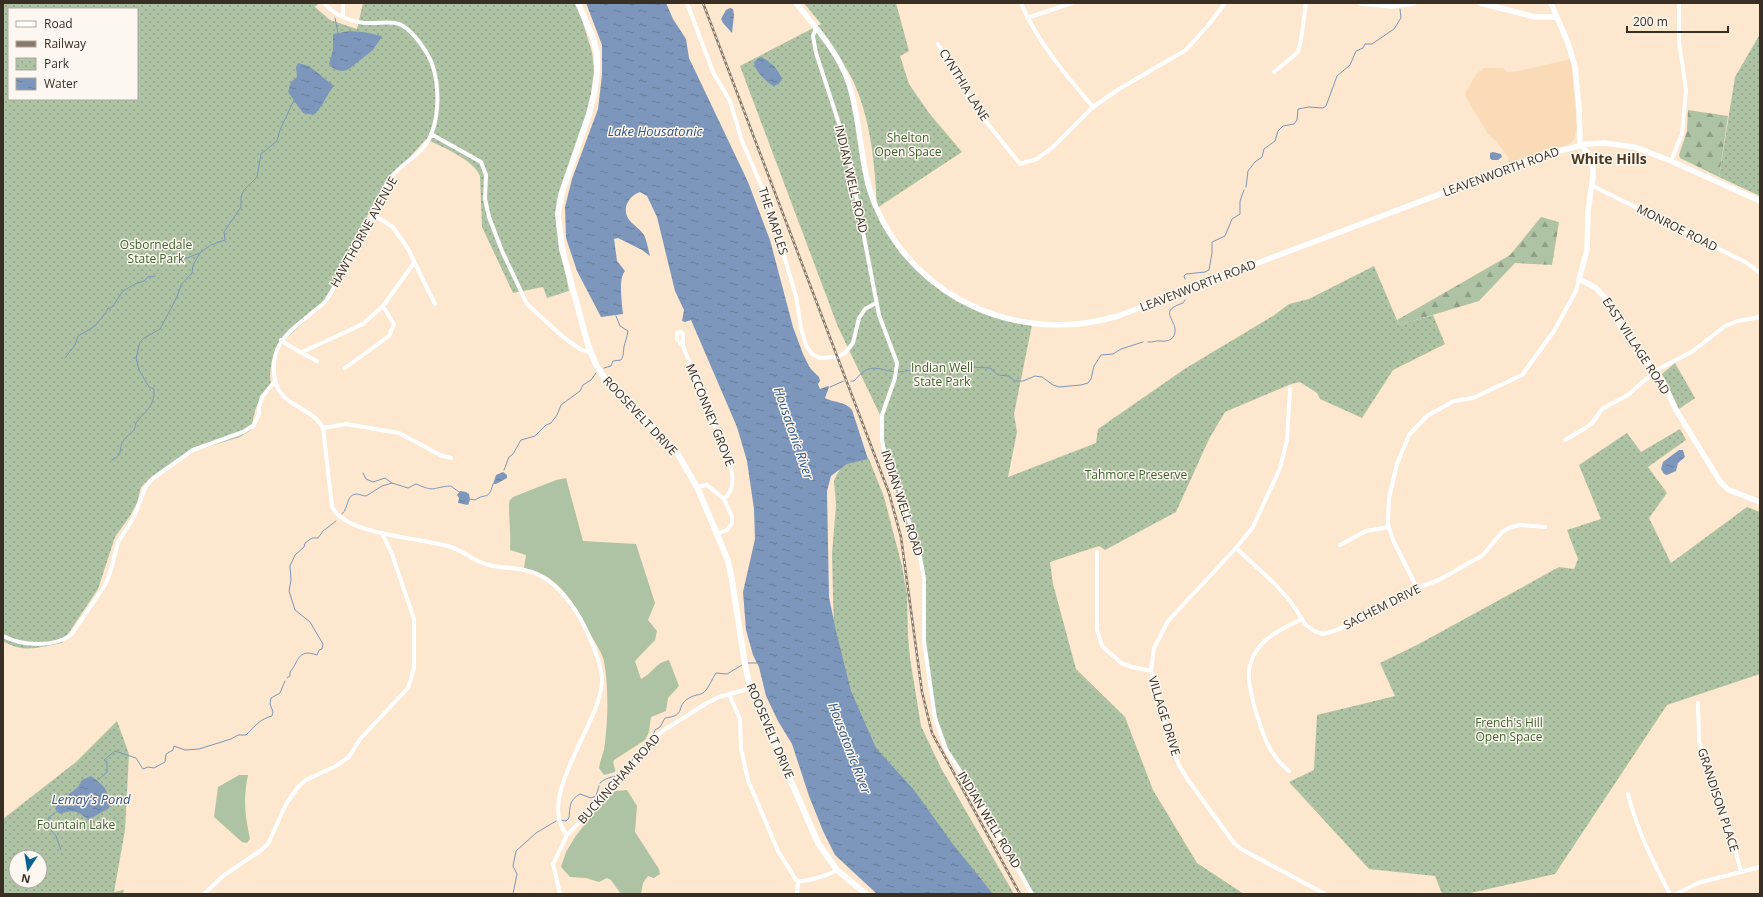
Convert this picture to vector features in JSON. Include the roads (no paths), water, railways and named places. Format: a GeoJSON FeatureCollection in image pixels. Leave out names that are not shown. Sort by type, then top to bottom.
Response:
{"type":"FeatureCollection","features":[{"type":"Feature","properties":{"kind":"main road","name":"ROOSEVELT DRIVE"},"geometry":{"type":"LineString","coordinates":[[578,3],[593,38],[597,54],[597,72],[589,114],[567,175],[561,195],[558,214],[562,249],[590,353],[598,370],[608,384],[666,440],[685,466],[696,487],[728,561],[744,660],[751,688],[814,835],[825,854],[837,870],[866,894]]}},
{"type":"Feature","properties":{"kind":"main road","name":"LEAVENWORTH ROAD"},"geometry":{"type":"LineString","coordinates":[[796,3],[816,28],[838,61],[849,83],[868,182],[880,216],[901,250],[928,277],[953,296],[984,311],[1024,323],[1072,325],[1118,316],[1544,155],[1581,145],[1604,143],[1622,144],[1635,147],[1671,161],[1760,201]]}},
{"type":"Feature","properties":{"kind":"main road"},"geometry":{"type":"LineString","coordinates":[[1360,3],[1414,3]]}},
{"type":"Feature","properties":{"kind":"main road"},"geometry":{"type":"LineString","coordinates":[[1480,3],[1535,17],[1555,17]]}},
{"type":"Feature","properties":{"kind":"main road"},"geometry":{"type":"LineString","coordinates":[[1551,3],[1555,17],[1568,43],[1575,67],[1581,145],[1587,152],[1593,168],[1593,186],[1588,212],[1587,250],[1579,279]]}},
{"type":"Feature","properties":{"kind":"main road","name":"EAST VILLAGE ROAD"},"geometry":{"type":"LineString","coordinates":[[1579,279],[1596,288],[1606,299],[1621,327],[1664,384],[1676,410],[1721,483],[1729,490],[1760,502]]}},
{"type":"Feature","properties":{"kind":"street","name":"HAWTHORNE AVENUE"},"geometry":{"type":"LineString","coordinates":[[281,340],[327,301],[348,257],[373,215],[391,176],[421,150],[431,134],[438,98],[431,61],[411,34],[400,24],[388,22],[364,23],[342,17],[324,3]]}},
{"type":"Feature","properties":{"kind":"street"},"geometry":{"type":"LineString","coordinates":[[342,17],[343,3]]}},
{"type":"Feature","properties":{"kind":"street","name":"THE MAPLES"},"geometry":{"type":"LineString","coordinates":[[687,3],[713,72],[730,101],[742,141],[767,199],[796,296],[806,345],[812,354],[820,358],[837,357],[845,353],[853,343],[859,318],[865,309],[876,303]]}},
{"type":"Feature","properties":{"kind":"street"},"geometry":{"type":"LineString","coordinates":[[1021,3],[1027,18],[1041,42],[1057,64],[1093,107],[1119,89],[1186,50],[1210,23],[1225,3]]}},
{"type":"Feature","properties":{"kind":"street"},"geometry":{"type":"LineString","coordinates":[[1027,18],[1072,3]]}},
{"type":"Feature","properties":{"kind":"street"},"geometry":{"type":"LineString","coordinates":[[1274,72],[1298,52],[1306,3]]}},
{"type":"Feature","properties":{"kind":"street"},"geometry":{"type":"LineString","coordinates":[[1671,161],[1682,134],[1686,90],[1679,42],[1679,3]]}},
{"type":"Feature","properties":{"kind":"street","name":"INDIAN WELL ROAD"},"geometry":{"type":"LineString","coordinates":[[816,28],[813,33],[816,53],[844,139],[876,303],[883,330],[896,359],[897,370],[882,415],[882,440],[886,460],[899,488],[920,556],[924,578],[924,641],[935,718],[946,749],[985,810],[1032,894]]}},
{"type":"Feature","properties":{"kind":"street","name":"CYNTHIA LANE"},"geometry":{"type":"LineString","coordinates":[[938,44],[976,109],[1020,164],[1037,159],[1053,147],[1093,107]]}},
{"type":"Feature","properties":{"kind":"street"},"geometry":{"type":"LineString","coordinates":[[431,134],[481,162],[486,175],[485,198],[489,217],[502,251],[527,304],[563,337],[580,349],[590,353]]}},
{"type":"Feature","properties":{"kind":"street","name":"MONROE ROAD"},"geometry":{"type":"LineString","coordinates":[[1593,186],[1747,263],[1760,273]]}},
{"type":"Feature","properties":{"kind":"street"},"geometry":{"type":"LineString","coordinates":[[373,215],[393,227],[408,249],[435,304]]}},
{"type":"Feature","properties":{"kind":"street"},"geometry":{"type":"LineString","coordinates":[[302,352],[362,324],[383,306],[414,263]]}},
{"type":"Feature","properties":{"kind":"street"},"geometry":{"type":"LineString","coordinates":[[1417,588],[1393,540],[1389,527],[1389,498],[1397,464],[1409,435],[1427,416],[1454,401],[1473,398],[1522,375],[1554,331],[1573,297],[1579,279]]}},
{"type":"Feature","properties":{"kind":"street"},"geometry":{"type":"LineString","coordinates":[[345,368],[389,336],[394,324],[383,306]]}},
{"type":"Feature","properties":{"kind":"street"},"geometry":{"type":"LineString","coordinates":[[1565,440],[1587,427],[1593,422],[1602,409],[1628,394],[1655,371],[1693,351],[1726,326],[1738,321],[1760,317]]}},
{"type":"Feature","properties":{"kind":"street"},"geometry":{"type":"LineString","coordinates":[[317,361],[302,352],[290,348],[281,340],[275,358],[275,381],[287,399],[315,418],[323,428],[331,502],[335,512],[347,522],[382,533],[448,546],[482,564],[536,573],[552,584],[574,608],[598,658],[602,680],[596,709],[568,770],[558,800],[558,819],[561,829],[567,835]]}},
{"type":"Feature","properties":{"kind":"street","name":"MCCONNEY GROVE"},"geometry":{"type":"LineString","coordinates":[[683,346],[732,471],[733,484],[729,494],[724,499]]}},
{"type":"Feature","properties":{"kind":"street"},"geometry":{"type":"LineString","coordinates":[[3,636],[21,643],[37,644],[67,638],[72,634],[105,585],[110,573],[118,542],[134,517],[145,488],[152,479],[193,450],[236,435],[254,425],[259,414],[259,406],[262,397],[275,381]]}},
{"type":"Feature","properties":{"kind":"street","name":"VILLAGE DRIVE"},"geometry":{"type":"LineString","coordinates":[[1290,390],[1286,440],[1280,468],[1253,527],[1236,548],[1168,621],[1154,648],[1150,671],[1171,744],[1179,765],[1188,780],[1234,843],[1241,849],[1325,894]]}},
{"type":"Feature","properties":{"kind":"street"},"geometry":{"type":"LineString","coordinates":[[323,428],[346,424],[399,433],[440,455],[451,458]]}},
{"type":"Feature","properties":{"kind":"street"},"geometry":{"type":"LineString","coordinates":[[696,487],[707,486],[724,499],[732,517],[732,523],[727,530],[717,534]]}},
{"type":"Feature","properties":{"kind":"street","name":"SACHEM DRIVE"},"geometry":{"type":"LineString","coordinates":[[1236,548],[1274,583],[1290,601],[1306,625],[1314,631],[1323,634],[1338,630],[1417,588],[1439,580],[1483,555],[1502,532],[1511,527],[1521,525],[1545,527]]}},
{"type":"Feature","properties":{"kind":"street"},"geometry":{"type":"LineString","coordinates":[[1340,544],[1366,531],[1389,527]]}},
{"type":"Feature","properties":{"kind":"street"},"geometry":{"type":"LineString","coordinates":[[204,894],[223,876],[268,844],[286,804],[298,787],[306,780],[340,764],[349,757],[360,738],[405,691],[411,680],[414,668],[414,619],[392,554],[382,533]]}},
{"type":"Feature","properties":{"kind":"street"},"geometry":{"type":"LineString","coordinates":[[1098,552],[1097,630],[1102,646],[1121,663],[1150,671]]}},
{"type":"Feature","properties":{"kind":"street"},"geometry":{"type":"LineString","coordinates":[[1289,771],[1280,763],[1269,747],[1253,701],[1249,683],[1249,670],[1251,661],[1263,643],[1272,635],[1302,619]]}},
{"type":"Feature","properties":{"kind":"street","name":"BUCKINGHAM ROAD"},"geometry":{"type":"LineString","coordinates":[[560,894],[553,864],[567,835],[606,795],[664,730],[707,702],[751,688]]}},
{"type":"Feature","properties":{"kind":"street"},"geometry":{"type":"LineString","coordinates":[[729,694],[740,719],[741,748],[748,780],[778,851],[798,881],[796,894]]}},
{"type":"Feature","properties":{"kind":"street","name":"GRANDISON PLACE"},"geometry":{"type":"LineString","coordinates":[[1698,703],[1699,741],[1706,767],[1733,842],[1741,872]]}},
{"type":"Feature","properties":{"kind":"street"},"geometry":{"type":"LineString","coordinates":[[1628,794],[1634,818],[1647,850],[1670,894]]}},
{"type":"Feature","properties":{"kind":"street"},"geometry":{"type":"LineString","coordinates":[[1676,894],[1698,883],[1760,867]]}},
{"type":"Feature","properties":{"kind":"street"},"geometry":{"type":"LineString","coordinates":[[798,881],[809,880],[837,870]]}},
{"type":"Feature","properties":{"kind":"water","name":"Lake Housatonic"},"geometry":{"type":"Polygon","coordinates":[[[586,3],[666,3],[673,19],[686,39],[689,58],[748,182],[770,240],[793,327],[803,354],[810,368],[819,377],[820,381],[818,384],[820,389],[829,387],[825,398],[846,405],[852,410],[868,459],[847,464],[831,476],[827,491],[829,597],[851,691],[876,748],[914,790],[952,843],[993,894],[877,894],[835,855],[823,831],[809,796],[792,744],[778,721],[766,696],[759,667],[753,655],[746,630],[743,592],[755,539],[754,509],[747,461],[737,427],[691,320],[685,322],[682,321],[684,310],[675,291],[657,217],[647,196],[640,192],[629,200],[626,213],[631,222],[644,235],[650,256],[642,250],[618,238],[614,239],[617,261],[625,271],[621,285],[623,314],[601,317],[577,271],[566,238],[565,207],[572,179],[598,109],[602,75],[602,45],[586,3]]]}},
{"type":"Feature","properties":{"kind":"water"},"geometry":{"type":"Polygon","coordinates":[[[730,8],[733,9],[734,15],[732,33],[721,19],[726,10],[730,8]]]}},
{"type":"Feature","properties":{"kind":"water"},"geometry":{"type":"Polygon","coordinates":[[[349,31],[382,36],[373,50],[349,69],[343,71],[338,70],[329,64],[333,50],[333,34],[349,31]]]}},
{"type":"Feature","properties":{"kind":"water"},"geometry":{"type":"Polygon","coordinates":[[[760,57],[771,63],[779,72],[782,79],[779,84],[774,86],[771,85],[758,72],[754,62],[760,57]]]}},
{"type":"Feature","properties":{"kind":"water"},"geometry":{"type":"Polygon","coordinates":[[[298,63],[309,66],[334,86],[319,109],[313,115],[303,113],[288,92],[291,82],[297,77],[296,67],[298,63]]]}},
{"type":"Feature","properties":{"kind":"water"},"geometry":{"type":"Polygon","coordinates":[[[1493,152],[1501,154],[1502,157],[1498,160],[1492,160],[1490,158],[1490,153],[1493,152]]]}},
{"type":"Feature","properties":{"kind":"water"},"geometry":{"type":"Polygon","coordinates":[[[1679,450],[1683,450],[1685,457],[1678,463],[1676,471],[1667,475],[1664,474],[1661,469],[1663,462],[1679,450]]]}},
{"type":"Feature","properties":{"kind":"water"},"geometry":{"type":"Polygon","coordinates":[[[503,472],[507,475],[507,478],[493,484],[496,475],[503,472]]]}},
{"type":"Feature","properties":{"kind":"water"},"geometry":{"type":"Polygon","coordinates":[[[460,491],[469,494],[470,500],[468,505],[458,503],[459,498],[457,495],[460,491]]]}},
{"type":"Feature","properties":{"kind":"water","name":"Lemay's Pond"},"geometry":{"type":"Polygon","coordinates":[[[91,776],[105,789],[108,797],[109,808],[88,820],[82,815],[72,811],[60,814],[55,809],[58,803],[78,787],[82,780],[91,776]]]}},
{"type":"Feature","properties":{"kind":"waterway"},"geometry":{"type":"LineString","coordinates":[[1246,187],[1248,171],[1255,162],[1262,157],[1264,149],[1275,141],[1278,131],[1283,126],[1294,124],[1297,120],[1298,109],[1309,107],[1323,108],[1326,106],[1337,76],[1350,65],[1356,51],[1363,48],[1365,44],[1372,44],[1394,29],[1401,18],[1400,9]]}},
{"type":"Feature","properties":{"kind":"waterway"},"geometry":{"type":"LineString","coordinates":[[335,18],[338,33]]}},
{"type":"Feature","properties":{"kind":"waterway"},"geometry":{"type":"LineString","coordinates":[[112,460],[119,455],[123,441],[134,430],[136,423],[149,408],[153,400],[154,389],[149,387],[139,370],[136,358],[140,342],[160,329],[177,297],[181,285],[192,273],[193,265],[200,253],[211,245],[225,240],[224,232],[241,207],[241,197],[244,190],[257,177],[261,154],[277,141],[280,130],[294,100]]}},
{"type":"Feature","properties":{"kind":"waterway"},"geometry":{"type":"LineString","coordinates":[[1185,279],[1184,276],[1186,274],[1205,272],[1209,270],[1212,242],[1225,236],[1232,219],[1240,214],[1240,201],[1244,190]]}},
{"type":"Feature","properties":{"kind":"waterway"},"geometry":{"type":"LineString","coordinates":[[185,259],[199,253]]}},
{"type":"Feature","properties":{"kind":"waterway"},"geometry":{"type":"LineString","coordinates":[[65,358],[75,345],[78,336],[95,326],[107,309],[112,307],[123,291],[144,281],[148,277],[155,276]]}},
{"type":"Feature","properties":{"kind":"waterway"},"geometry":{"type":"LineString","coordinates":[[1148,342],[1166,341],[1173,337],[1175,329],[1170,311],[1183,303],[1185,300]]}},
{"type":"Feature","properties":{"kind":"waterway"},"geometry":{"type":"LineString","coordinates":[[604,368],[611,366],[613,361],[621,360],[623,355],[628,331],[620,326],[616,316]]}},
{"type":"Feature","properties":{"kind":"waterway"},"geometry":{"type":"LineString","coordinates":[[898,372],[921,369],[931,371],[934,368],[945,367],[953,363],[970,367],[990,368],[998,375],[1009,376],[1015,381],[1023,381],[1035,376],[1042,377],[1053,385],[1059,387],[1081,385],[1088,383],[1091,379],[1094,366],[1101,355],[1113,354],[1121,349],[1143,342]]}},
{"type":"Feature","properties":{"kind":"waterway"},"geometry":{"type":"LineString","coordinates":[[851,381],[854,381],[863,372],[871,368],[895,372]]}},
{"type":"Feature","properties":{"kind":"waterway"},"geometry":{"type":"LineString","coordinates":[[504,470],[509,457],[513,454],[521,440],[535,436],[546,425],[551,423],[557,415],[561,405],[580,391],[583,385],[591,380],[596,373]]}},
{"type":"Feature","properties":{"kind":"waterway"},"geometry":{"type":"LineString","coordinates":[[830,387],[844,381]]}},
{"type":"Feature","properties":{"kind":"waterway"},"geometry":{"type":"LineString","coordinates":[[363,473],[366,479],[373,482],[385,478],[392,483]]}},
{"type":"Feature","properties":{"kind":"waterway"},"geometry":{"type":"LineString","coordinates":[[342,514],[349,499],[353,495],[357,494],[366,496],[382,486],[392,483],[408,488],[416,484],[431,489],[451,486],[459,492]]}},
{"type":"Feature","properties":{"kind":"waterway"},"geometry":{"type":"LineString","coordinates":[[470,499],[475,500],[488,495],[493,484]]}},
{"type":"Feature","properties":{"kind":"waterway"},"geometry":{"type":"LineString","coordinates":[[287,678],[290,676],[290,672],[299,657],[306,653],[317,655],[319,650],[322,649],[323,644],[310,622],[295,610],[289,591],[291,580],[290,566],[295,555],[304,547],[305,543],[312,538],[318,538],[323,531],[336,521]]}},
{"type":"Feature","properties":{"kind":"waterway"},"geometry":{"type":"LineString","coordinates":[[748,663],[757,663]]}},
{"type":"Feature","properties":{"kind":"waterway"},"geometry":{"type":"LineString","coordinates":[[630,764],[635,756],[652,738],[655,730],[660,727],[665,718],[676,715],[679,713],[682,704],[685,701],[704,692],[716,673],[727,674],[742,665]]}},
{"type":"Feature","properties":{"kind":"waterway"},"geometry":{"type":"LineString","coordinates":[[98,780],[107,772],[107,762],[104,760],[115,751],[136,758],[143,769],[148,767],[154,768],[165,762],[166,754],[173,750],[174,746],[185,750],[199,749],[231,739],[238,735],[246,735],[261,721],[272,716],[273,712],[270,704],[271,698],[280,693],[285,681]]}},
{"type":"Feature","properties":{"kind":"waterway"},"geometry":{"type":"LineString","coordinates":[[600,783],[605,779],[622,773]]}},
{"type":"Feature","properties":{"kind":"waterway"},"geometry":{"type":"LineString","coordinates":[[560,820],[566,821],[569,818],[571,804],[576,796],[580,794],[591,798],[596,796],[599,786]]}},
{"type":"Feature","properties":{"kind":"waterway"},"geometry":{"type":"LineString","coordinates":[[58,811],[48,818],[49,828],[56,836],[61,850]]}},
{"type":"Feature","properties":{"kind":"waterway"},"geometry":{"type":"LineString","coordinates":[[513,894],[517,874],[513,866],[516,851],[536,833],[556,821]]}},
{"type":"Feature","properties":{"kind":"railway"},"geometry":{"type":"LineString","coordinates":[[703,3],[889,493],[901,537],[922,692],[932,733],[1020,894]]}},
{"type":"Feature","properties":{"kind":"district","name":"White Hills"},"geometry":{"type":"Point","coordinates":[1609,159]}},
{"type":"Feature","properties":{"kind":"park label","name":"Shelton Open Space"},"geometry":{"type":"Point","coordinates":[908,145]}},
{"type":"Feature","properties":{"kind":"park label","name":"Osbornedale State Park"},"geometry":{"type":"Point","coordinates":[156,252]}},
{"type":"Feature","properties":{"kind":"park label","name":"Indian Well State Park"},"geometry":{"type":"Point","coordinates":[942,375]}},
{"type":"Feature","properties":{"kind":"park label","name":"Tahmore Preserve"},"geometry":{"type":"Point","coordinates":[1136,475]}},
{"type":"Feature","properties":{"kind":"park label","name":"French's Hill Open Space"},"geometry":{"type":"Point","coordinates":[1509,730]}},
{"type":"Feature","properties":{"kind":"park label","name":"Fountain Lake"},"geometry":{"type":"Point","coordinates":[76,825]}},
{"type":"Feature","properties":{"kind":"water label","name":"Housatonic River"},"geometry":{"type":"Point","coordinates":[794,433]}},
{"type":"Feature","properties":{"kind":"water label","name":"Housatonic River"},"geometry":{"type":"Point","coordinates":[850,748]}}]}
